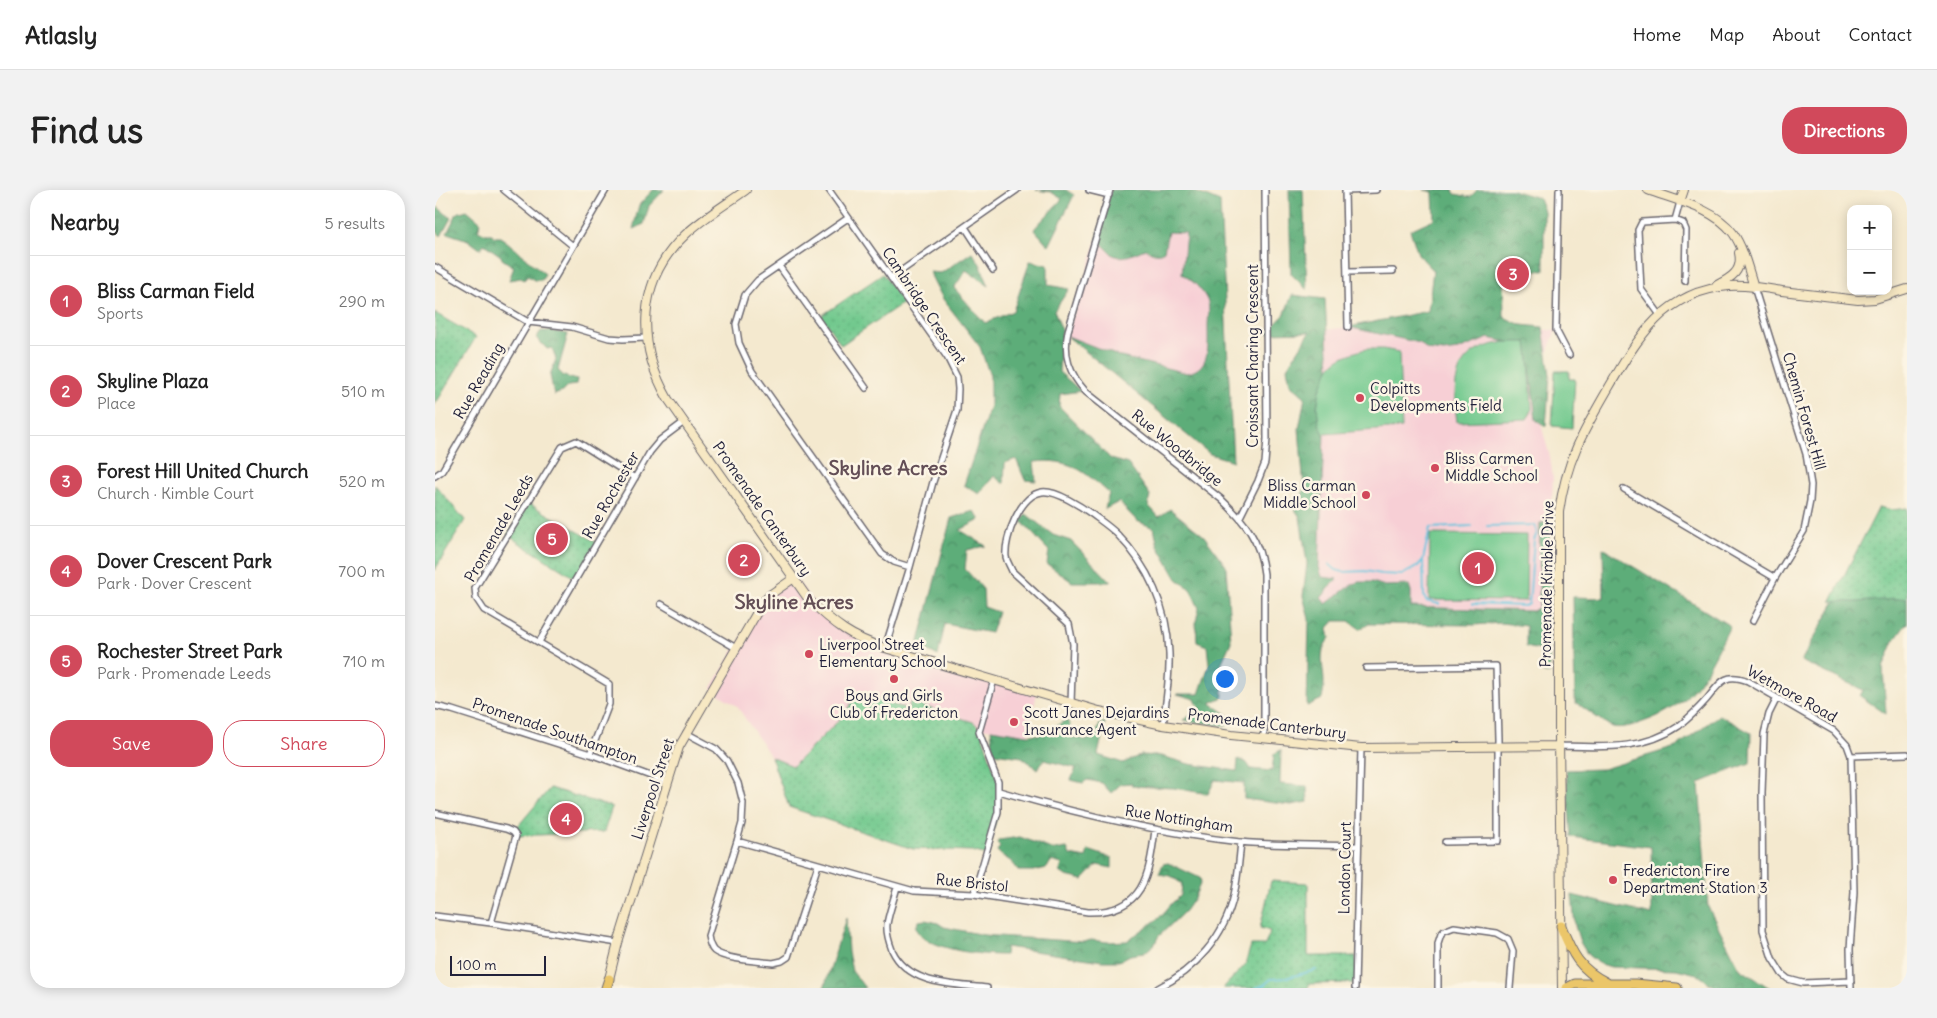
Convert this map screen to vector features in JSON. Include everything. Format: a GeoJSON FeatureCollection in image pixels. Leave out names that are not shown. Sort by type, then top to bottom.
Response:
{"type":"FeatureCollection","features":[{"type":"Feature","properties":{"kind":"highway"},"geometry":{"type":"LineString","coordinates":[[1561,926],[1575,959],[1584,969],[1609,985]]}},
{"type":"Feature","properties":{"kind":"highway"},"geometry":{"type":"LineString","coordinates":[[1567,988],[1575,984],[1635,984],[1677,988]]}},
{"type":"Feature","properties":{"kind":"street"},"geometry":{"type":"LineString","coordinates":[[504,190],[573,246]]}},
{"type":"Feature","properties":{"kind":"street","name":"Rue Reading"},"geometry":{"type":"LineString","coordinates":[[435,476],[442,471],[606,190]]}},
{"type":"Feature","properties":{"kind":"street","name":"Promenade Canterbury"},"geometry":{"type":"LineString","coordinates":[[746,190],[698,224],[671,251],[652,286],[647,307],[646,338],[653,368],[660,384],[684,422],[809,600],[833,623],[854,636],[885,648],[1099,711],[1163,725],[1361,748],[1559,746]]}},
{"type":"Feature","properties":{"kind":"street","name":"Cambridge Crescent"},"geometry":{"type":"LineString","coordinates":[[829,190],[947,357],[957,377],[957,410],[933,482],[910,567],[885,648]]}},
{"type":"Feature","properties":{"kind":"street"},"geometry":{"type":"LineString","coordinates":[[891,278],[1017,190]]}},
{"type":"Feature","properties":{"kind":"street"},"geometry":{"type":"LineString","coordinates":[[1089,190],[1110,193]]}},
{"type":"Feature","properties":{"kind":"street","name":"Croissant Charing Crescent"},"geometry":{"type":"LineString","coordinates":[[1240,517],[1259,481],[1265,463],[1267,439],[1265,190]]}},
{"type":"Feature","properties":{"kind":"street"},"geometry":{"type":"LineString","coordinates":[[1348,328],[1345,190],[1376,190]]}},
{"type":"Feature","properties":{"kind":"street"},"geometry":{"type":"LineString","coordinates":[[1559,190],[1556,330],[1569,354]]}},
{"type":"Feature","properties":{"kind":"street"},"geometry":{"type":"LineString","coordinates":[[1647,190],[1711,215],[1732,232],[1741,249],[1754,287]]}},
{"type":"Feature","properties":{"kind":"street"},"geometry":{"type":"LineString","coordinates":[[1675,220],[1684,190]]}},
{"type":"Feature","properties":{"kind":"street","name":"Rue Woodbridge"},"geometry":{"type":"LineString","coordinates":[[1110,193],[1068,331],[1065,346],[1067,360],[1071,373],[1086,392],[1221,499],[1240,517],[1251,531],[1259,547],[1264,574],[1264,738]]}},
{"type":"Feature","properties":{"kind":"street"},"geometry":{"type":"LineString","coordinates":[[848,218],[758,280],[745,295],[736,324],[739,343],[752,372],[882,554],[894,562],[910,567]]}},
{"type":"Feature","properties":{"kind":"street"},"geometry":{"type":"LineString","coordinates":[[1660,315],[1641,289],[1638,230],[1642,222],[1647,220],[1675,220],[1683,223],[1686,230],[1685,281]]}},
{"type":"Feature","properties":{"kind":"street"},"geometry":{"type":"LineString","coordinates":[[965,227],[993,270]]}},
{"type":"Feature","properties":{"kind":"street"},"geometry":{"type":"LineString","coordinates":[[1710,289],[1731,278],[1739,268],[1740,257],[1732,232]]}},
{"type":"Feature","properties":{"kind":"street"},"geometry":{"type":"LineString","coordinates":[[779,266],[866,388]]}},
{"type":"Feature","properties":{"kind":"street"},"geometry":{"type":"LineString","coordinates":[[435,267],[528,322],[572,327],[609,338],[646,338]]}},
{"type":"Feature","properties":{"kind":"street"},"geometry":{"type":"LineString","coordinates":[[1348,272],[1393,270]]}},
{"type":"Feature","properties":{"kind":"street","name":"Promenade Kimble Drive"},"geometry":{"type":"LineString","coordinates":[[1562,988],[1559,519],[1565,480],[1579,440],[1636,342],[1660,315],[1684,299],[1710,289],[1730,286],[1754,287],[1858,300],[1875,299],[1907,289]]}},
{"type":"Feature","properties":{"kind":"street","name":"Chemin Forest Hill"},"geometry":{"type":"LineString","coordinates":[[1753,621],[1775,578],[1804,530],[1811,485],[1806,454],[1754,287]]}},
{"type":"Feature","properties":{"kind":"street","name":"Rue Rochester"},"geometry":{"type":"LineString","coordinates":[[539,642],[654,445],[684,422]]}},
{"type":"Feature","properties":{"kind":"street","name":"Promenade Leeds"},"geometry":{"type":"LineString","coordinates":[[590,754],[609,704],[609,684],[484,610],[479,604],[475,588],[562,447],[576,441],[635,478]]}},
{"type":"Feature","properties":{"kind":"street"},"geometry":{"type":"LineString","coordinates":[[1624,489],[1775,578]]}},
{"type":"Feature","properties":{"kind":"street"},"geometry":{"type":"LineString","coordinates":[[1071,703],[1073,644],[1069,624],[1013,571],[1006,560],[1008,539],[1023,504],[1030,496],[1042,492],[1053,493],[1073,503],[1089,512],[1116,533],[1153,582],[1164,616],[1169,654],[1163,725]]}},
{"type":"Feature","properties":{"kind":"street","name":"Liverpool Street"},"geometry":{"type":"LineString","coordinates":[[608,984],[618,943],[679,747],[763,602],[794,578]]}},
{"type":"Feature","properties":{"kind":"street"},"geometry":{"type":"LineString","coordinates":[[661,604],[736,648]]}},
{"type":"Feature","properties":{"kind":"street"},"geometry":{"type":"LineString","coordinates":[[1366,668],[1496,666],[1498,841],[1445,842]]}},
{"type":"Feature","properties":{"kind":"street","name":"Wetmore Road"},"geometry":{"type":"LineString","coordinates":[[1559,746],[1627,746],[1646,741],[1679,725],[1696,711],[1715,687],[1727,678],[1734,678],[1747,682],[1834,731],[1847,746],[1851,756]]}},
{"type":"Feature","properties":{"kind":"street"},"geometry":{"type":"LineString","coordinates":[[974,894],[999,812],[999,791],[979,732],[994,680]]}},
{"type":"Feature","properties":{"kind":"street"},"geometry":{"type":"LineString","coordinates":[[1777,698],[1766,724],[1764,744],[1763,930],[1776,967],[1788,979],[1803,983],[1851,981]]}},
{"type":"Feature","properties":{"kind":"street","name":"Promenade Southampton"},"geometry":{"type":"LineString","coordinates":[[435,706],[590,754],[667,782]]}},
{"type":"Feature","properties":{"kind":"street"},"geometry":{"type":"LineString","coordinates":[[686,732],[715,749],[727,761],[741,793],[743,813],[737,841],[708,936],[710,945],[715,951],[723,955],[773,963],[781,961],[788,956],[818,865]]}},
{"type":"Feature","properties":{"kind":"street","name":"London Court"},"geometry":{"type":"LineString","coordinates":[[1355,988],[1361,748]]}},
{"type":"Feature","properties":{"kind":"street"},"geometry":{"type":"LineString","coordinates":[[1851,988],[1850,949],[1854,892],[1851,756],[1907,754]]}},
{"type":"Feature","properties":{"kind":"street","name":"Rue Nottingham"},"geometry":{"type":"LineString","coordinates":[[999,791],[1059,808],[1155,830],[1241,842],[1358,846]]}},
{"type":"Feature","properties":{"kind":"street"},"geometry":{"type":"LineString","coordinates":[[435,813],[506,829],[513,832],[516,836],[491,923]]}},
{"type":"Feature","properties":{"kind":"street","name":"Rue Bristol"},"geometry":{"type":"LineString","coordinates":[[737,841],[914,891],[974,894],[1088,912],[1107,912],[1126,904],[1142,888],[1150,867],[1155,830]]}},
{"type":"Feature","properties":{"kind":"street"},"geometry":{"type":"LineString","coordinates":[[1158,988],[1183,974],[1206,951],[1217,936],[1234,896],[1241,842]]}},
{"type":"Feature","properties":{"kind":"street"},"geometry":{"type":"LineString","coordinates":[[897,887],[887,924],[887,933],[893,951],[904,968],[913,974],[929,980],[987,988]]}},
{"type":"Feature","properties":{"kind":"street"},"geometry":{"type":"LineString","coordinates":[[435,916],[618,943]]}},
{"type":"Feature","properties":{"kind":"street"},"geometry":{"type":"LineString","coordinates":[[1438,988],[1439,938],[1444,930],[1454,927],[1497,933],[1509,939],[1513,951],[1510,988]]}},
{"type":"Feature","properties":{"kind":"shaded area"},"geometry":{"type":"Polygon","coordinates":[[[1191,190],[1220,202],[1226,439],[1067,336],[1097,239],[1191,190]]]}},
{"type":"Feature","properties":{"kind":"shaded area","name":"Bliss Carmen Middle School"},"geometry":{"type":"Polygon","coordinates":[[[1348,327],[1556,330],[1545,359],[1539,408],[1553,478],[1551,616],[1421,614],[1320,605],[1310,332],[1348,327]]]}},
{"type":"Feature","properties":{"kind":"shaded area"},"geometry":{"type":"Polygon","coordinates":[[[794,578],[833,623],[878,646],[1037,693],[1028,735],[980,728],[973,722],[910,702],[908,709],[858,694],[842,717],[793,766],[771,757],[737,706],[711,689],[763,602],[794,578]]]}},
{"type":"Feature","properties":{"kind":"green space"},"geometry":{"type":"Polygon","coordinates":[[[653,190],[664,190],[649,206],[644,224],[633,229],[639,205],[653,190]]]}},
{"type":"Feature","properties":{"kind":"green space"},"geometry":{"type":"Polygon","coordinates":[[[1036,190],[1066,190],[1074,195],[1049,246],[1034,229],[1062,199],[1051,192],[1036,190]]]}},
{"type":"Feature","properties":{"kind":"green space"},"geometry":{"type":"Polygon","coordinates":[[[1111,190],[1191,190],[1220,202],[1233,461],[1210,454],[1067,336],[1121,357],[1187,373],[1195,371],[1200,367],[1206,355],[1208,348],[1208,302],[1197,286],[1182,274],[1186,233],[1168,232],[1164,251],[1159,253],[1145,249],[1121,257],[1113,255],[1097,239],[1111,190]]]}},
{"type":"Feature","properties":{"kind":"green space"},"geometry":{"type":"Polygon","coordinates":[[[1289,190],[1303,190],[1307,290],[1291,274],[1289,190]]]}},
{"type":"Feature","properties":{"kind":"green space"},"geometry":{"type":"Polygon","coordinates":[[[1424,190],[1453,190],[1455,194],[1470,197],[1477,190],[1512,190],[1539,198],[1544,211],[1544,271],[1531,270],[1523,263],[1503,263],[1504,317],[1521,325],[1543,327],[1550,375],[1546,426],[1536,420],[1527,342],[1506,342],[1489,338],[1458,350],[1444,352],[1427,350],[1420,343],[1348,327],[1428,311],[1433,270],[1418,254],[1410,230],[1434,219],[1433,192],[1424,190]]]}},
{"type":"Feature","properties":{"kind":"green space"},"geometry":{"type":"Polygon","coordinates":[[[435,205],[451,218],[441,236],[437,232],[437,226],[435,225],[435,205]]]}},
{"type":"Feature","properties":{"kind":"green space"},"geometry":{"type":"Polygon","coordinates":[[[467,210],[481,222],[478,230],[486,234],[492,234],[494,237],[500,237],[506,241],[545,274],[542,280],[534,280],[528,276],[524,280],[521,278],[509,280],[514,267],[502,259],[501,256],[484,244],[480,249],[468,240],[447,233],[457,213],[467,210]]]}},
{"type":"Feature","properties":{"kind":"green space"},"geometry":{"type":"Polygon","coordinates":[[[972,252],[980,264],[989,286],[966,270],[954,288],[985,323],[1013,311],[1030,261],[1048,265],[1048,285],[1069,289],[1054,311],[1062,330],[1059,372],[1081,391],[1060,394],[1059,406],[1111,459],[1128,464],[1150,495],[1148,505],[1159,517],[1170,509],[1204,536],[1226,566],[1231,642],[1221,664],[1223,697],[1210,703],[1227,714],[1226,726],[1183,720],[1200,710],[1195,699],[1177,694],[1199,694],[1209,665],[1207,646],[1197,642],[1196,621],[1199,608],[1190,589],[1177,579],[1158,546],[1154,528],[1137,521],[1119,502],[1105,509],[1109,493],[1084,472],[1067,464],[1047,461],[1034,462],[1036,481],[1025,480],[1016,459],[1005,463],[1004,484],[994,476],[979,494],[964,485],[990,406],[990,376],[980,347],[943,299],[929,272],[941,273],[972,252]]]}},
{"type":"Feature","properties":{"kind":"green space"},"geometry":{"type":"Polygon","coordinates":[[[883,274],[903,303],[841,345],[821,316],[883,274]]]}},
{"type":"Feature","properties":{"kind":"green space"},"geometry":{"type":"Polygon","coordinates":[[[1292,295],[1325,299],[1329,369],[1320,389],[1317,407],[1319,424],[1324,434],[1319,567],[1322,577],[1337,579],[1321,598],[1326,604],[1348,587],[1358,582],[1372,582],[1385,586],[1409,585],[1411,607],[1533,611],[1539,607],[1540,523],[1547,523],[1550,526],[1549,674],[1542,672],[1540,650],[1526,647],[1526,626],[1501,623],[1474,625],[1369,624],[1360,629],[1349,621],[1334,621],[1328,628],[1330,638],[1322,654],[1324,689],[1322,699],[1307,706],[1309,619],[1303,596],[1307,563],[1300,517],[1288,499],[1299,505],[1304,489],[1299,429],[1305,397],[1290,384],[1287,368],[1310,332],[1266,333],[1284,315],[1292,295]]]}},
{"type":"Feature","properties":{"kind":"green space"},"geometry":{"type":"Polygon","coordinates":[[[435,313],[476,337],[435,405],[435,313]]]}},
{"type":"Feature","properties":{"kind":"green space"},"geometry":{"type":"Polygon","coordinates":[[[541,331],[568,334],[558,370],[564,376],[577,380],[576,385],[568,386],[562,392],[554,395],[550,375],[556,359],[552,348],[547,349],[536,338],[541,331]]]}},
{"type":"Feature","properties":{"kind":"green space"},"geometry":{"type":"Polygon","coordinates":[[[1519,341],[1528,342],[1532,410],[1527,419],[1457,422],[1455,387],[1463,363],[1483,347],[1519,341]]]}},
{"type":"Feature","properties":{"kind":"green space","name":"Colpitts Developments Field"},"geometry":{"type":"Polygon","coordinates":[[[1366,349],[1383,349],[1399,352],[1402,428],[1324,434],[1319,424],[1317,409],[1325,375],[1329,368],[1338,360],[1349,354],[1366,349]]]}},
{"type":"Feature","properties":{"kind":"green space"},"geometry":{"type":"Polygon","coordinates":[[[1555,371],[1569,371],[1569,379],[1575,379],[1572,428],[1552,426],[1555,371]]]}},
{"type":"Feature","properties":{"kind":"green space"},"geometry":{"type":"Polygon","coordinates":[[[435,485],[465,520],[435,570],[435,485]]]}},
{"type":"Feature","properties":{"kind":"green space"},"geometry":{"type":"Polygon","coordinates":[[[528,503],[598,543],[576,579],[507,535],[528,503]]]}},
{"type":"Feature","properties":{"kind":"green space"},"geometry":{"type":"Polygon","coordinates":[[[1879,507],[1892,510],[1907,508],[1907,598],[1855,602],[1831,601],[1879,507]]]}},
{"type":"Feature","properties":{"kind":"green space"},"geometry":{"type":"Polygon","coordinates":[[[974,511],[980,520],[960,530],[986,546],[967,550],[965,569],[983,589],[984,607],[998,612],[991,633],[945,624],[938,656],[918,645],[951,518],[974,511]]]}},
{"type":"Feature","properties":{"kind":"green space"},"geometry":{"type":"Polygon","coordinates":[[[1026,514],[1053,535],[1071,541],[1111,582],[1072,582],[1047,564],[1049,551],[1021,521],[1026,514]]]}},
{"type":"Feature","properties":{"kind":"green space"},"geometry":{"type":"Polygon","coordinates":[[[1430,534],[1527,535],[1526,601],[1429,600],[1430,534]]]}},
{"type":"Feature","properties":{"kind":"green space"},"geometry":{"type":"Polygon","coordinates":[[[1603,548],[1730,626],[1706,671],[1688,696],[1661,715],[1624,727],[1610,726],[1575,702],[1573,597],[1604,598],[1603,548]]]}},
{"type":"Feature","properties":{"kind":"green space"},"geometry":{"type":"Polygon","coordinates":[[[1907,598],[1907,623],[1894,641],[1883,668],[1886,714],[1860,696],[1863,690],[1801,661],[1835,601],[1855,602],[1907,598]]]}},
{"type":"Feature","properties":{"kind":"green space"},"geometry":{"type":"Polygon","coordinates":[[[858,694],[908,709],[910,702],[973,722],[980,728],[998,782],[998,812],[987,855],[972,851],[913,849],[789,807],[771,757],[793,766],[842,717],[858,694]]]}},
{"type":"Feature","properties":{"kind":"green space"},"geometry":{"type":"Polygon","coordinates":[[[1719,715],[1751,733],[1750,763],[1699,783],[1708,907],[1740,969],[1770,988],[1716,988],[1697,974],[1676,969],[1611,967],[1598,963],[1588,955],[1580,942],[1575,926],[1572,895],[1652,915],[1651,847],[1571,837],[1566,770],[1603,769],[1676,747],[1719,715]]]}},
{"type":"Feature","properties":{"kind":"green space"},"geometry":{"type":"Polygon","coordinates":[[[1066,720],[1070,725],[1068,736],[1087,740],[1095,737],[1100,724],[1105,722],[1098,755],[1123,763],[1141,755],[1161,756],[1189,764],[1237,771],[1238,759],[1247,763],[1251,769],[1272,771],[1274,754],[1281,750],[1280,784],[1307,786],[1308,802],[1291,805],[1244,799],[1244,783],[1215,780],[1208,794],[1174,788],[1132,786],[1132,783],[1121,784],[1111,793],[1102,783],[1087,780],[1083,783],[1071,780],[1076,768],[1044,760],[1037,769],[1022,757],[994,753],[991,729],[1028,735],[1043,734],[1066,720]]]}},
{"type":"Feature","properties":{"kind":"green space"},"geometry":{"type":"Polygon","coordinates":[[[550,788],[612,807],[604,832],[516,836],[513,832],[550,788]]]}},
{"type":"Feature","properties":{"kind":"green space"},"geometry":{"type":"Polygon","coordinates":[[[1020,837],[1054,850],[1067,848],[1070,855],[1086,858],[1088,850],[1112,858],[1112,868],[1097,865],[1083,880],[1066,876],[1060,872],[1062,864],[1051,861],[1047,868],[1033,871],[1018,871],[1011,861],[997,851],[1000,847],[997,843],[999,840],[1020,837]]]}},
{"type":"Feature","properties":{"kind":"green space"},"geometry":{"type":"Polygon","coordinates":[[[1168,863],[1200,878],[1201,882],[1194,898],[1185,911],[1158,937],[1155,944],[1144,953],[1130,955],[1119,961],[1102,961],[1006,947],[1005,955],[962,951],[931,942],[919,933],[916,927],[919,921],[925,920],[938,923],[944,927],[984,935],[1084,942],[1091,940],[1107,942],[1127,941],[1159,918],[1181,895],[1182,884],[1171,876],[1159,874],[1163,864],[1168,863]]]}},
{"type":"Feature","properties":{"kind":"green space"},"geometry":{"type":"Polygon","coordinates":[[[1271,881],[1308,883],[1308,956],[1356,956],[1356,983],[1309,984],[1308,988],[1223,988],[1245,965],[1251,945],[1265,945],[1270,931],[1260,928],[1271,881]]]}},
{"type":"Feature","properties":{"kind":"green space"},"geometry":{"type":"Polygon","coordinates":[[[846,918],[848,952],[852,971],[865,988],[824,988],[846,918]]]}},
{"type":"Feature","properties":{"kind":"waterway"},"geometry":{"type":"LineString","coordinates":[[1487,526],[1535,525]]}},
{"type":"Feature","properties":{"kind":"waterway"},"geometry":{"type":"LineString","coordinates":[[1472,604],[1525,606],[1529,604],[1534,540],[1537,533],[1535,525]]}},
{"type":"Feature","properties":{"kind":"waterway"},"geometry":{"type":"LineString","coordinates":[[1329,564],[1336,570],[1343,572],[1365,571],[1402,575],[1418,566],[1423,560],[1430,528],[1471,526]]}},
{"type":"Feature","properties":{"kind":"waterway"},"geometry":{"type":"LineString","coordinates":[[1423,560],[1424,596],[1426,601],[1439,604]]}},
{"type":"Feature","properties":{"kind":"waterway"},"geometry":{"type":"LineString","coordinates":[[1256,988],[1264,985],[1271,979],[1286,978],[1316,970]]}},
{"type":"Feature","properties":{"kind":"place","name":"Forest Hill United Church"},"geometry":{"type":"Point","coordinates":[1513,274]}},
{"type":"Feature","properties":{"kind":"place","name":"Colpitts Developments Field"},"geometry":{"type":"Point","coordinates":[1360,398]}},
{"type":"Feature","properties":{"kind":"place","name":"Bliss Carmen Middle School"},"geometry":{"type":"Point","coordinates":[1435,468]}},
{"type":"Feature","properties":{"kind":"place","name":"Bliss Carman Middle School"},"geometry":{"type":"Point","coordinates":[1366,495]}},
{"type":"Feature","properties":{"kind":"place","name":"Rochester Street Park"},"geometry":{"type":"Point","coordinates":[552,539]}},
{"type":"Feature","properties":{"kind":"place","name":"Skyline Plaza"},"geometry":{"type":"Point","coordinates":[744,560]}},
{"type":"Feature","properties":{"kind":"place","name":"Bliss Carman Field"},"geometry":{"type":"Point","coordinates":[1478,568]}},
{"type":"Feature","properties":{"kind":"place","name":"Liverpool Street Elementary School"},"geometry":{"type":"Point","coordinates":[809,654]}},
{"type":"Feature","properties":{"kind":"place","name":"Boys and Girls Club of Fredericton"},"geometry":{"type":"Point","coordinates":[894,679]}},
{"type":"Feature","properties":{"kind":"place","name":"Scott Janes Dejardins Insurance Agent"},"geometry":{"type":"Point","coordinates":[1014,722]}},
{"type":"Feature","properties":{"kind":"place","name":"Dover Crescent Park"},"geometry":{"type":"Point","coordinates":[566,819]}},
{"type":"Feature","properties":{"kind":"place","name":"Fredericton Fire Department Station 3"},"geometry":{"type":"Point","coordinates":[1613,880]}},
{"type":"Feature","properties":{"kind":"district","name":"Skyline Acres"},"geometry":{"type":"Point","coordinates":[888,468]}},
{"type":"Feature","properties":{"kind":"district","name":"Skyline Acres"},"geometry":{"type":"Point","coordinates":[794,602]}}]}
